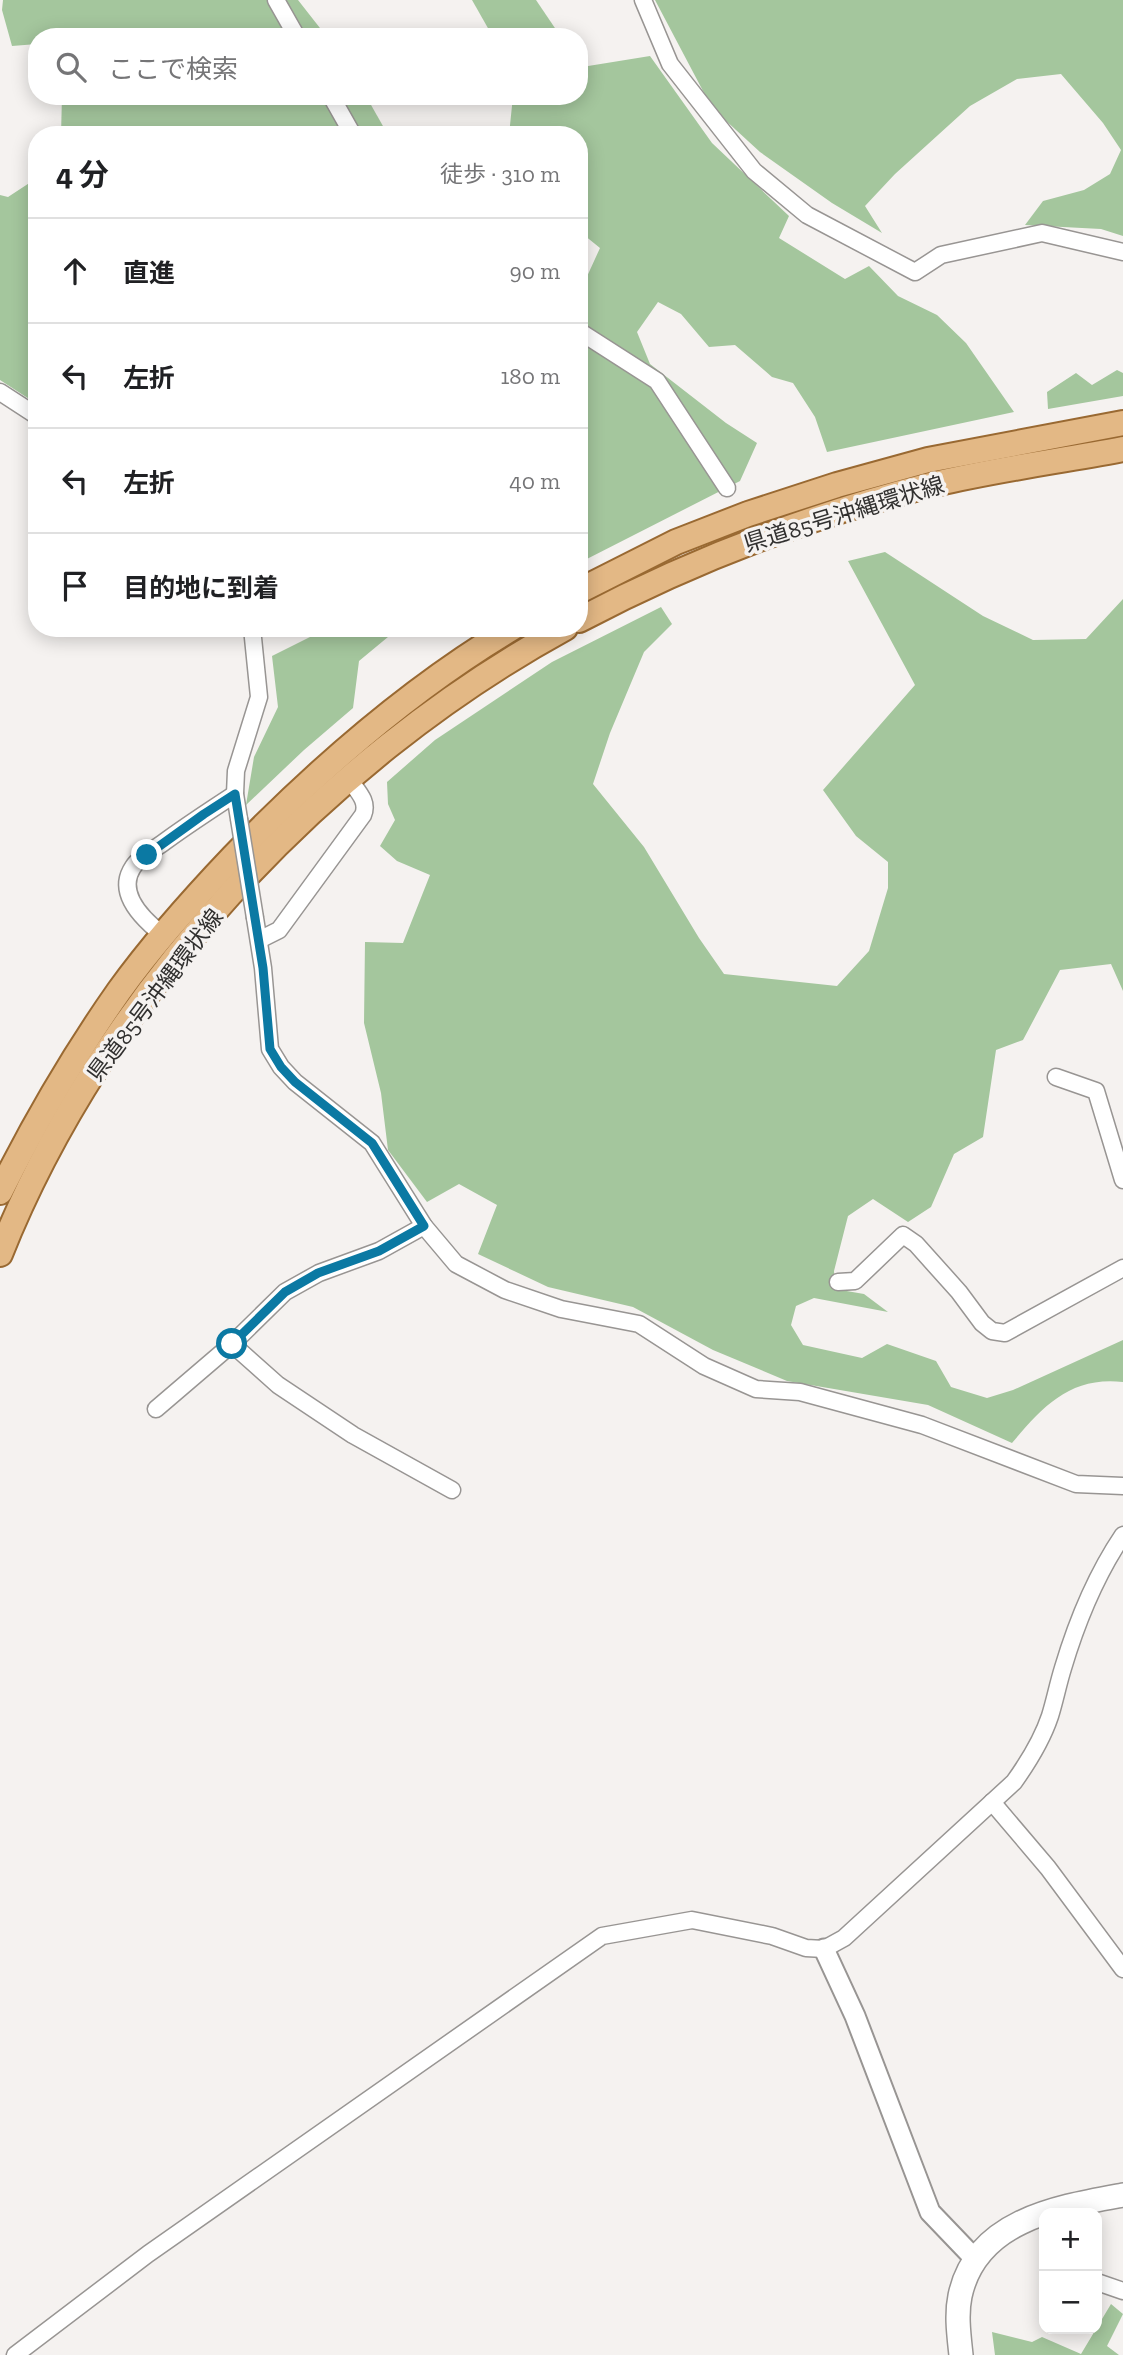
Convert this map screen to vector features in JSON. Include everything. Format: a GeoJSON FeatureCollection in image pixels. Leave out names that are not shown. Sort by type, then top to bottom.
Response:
{"type":"FeatureCollection","features":[{"type":"Feature","properties":{"kind":"main road","name":"県道85号沖縄環状線"},"geometry":{"type":"LineString","coordinates":[[588,586],[676,542],[748,514],[836,485],[928,460],[1123,423]]}},
{"type":"Feature","properties":{"kind":"main road","name":"県道85号沖縄環状線"},"geometry":{"type":"LineString","coordinates":[[588,616],[688,566],[764,536],[849,509],[936,484],[1123,449]]}},
{"type":"Feature","properties":{"kind":"main road","name":"県道85号沖縄環状線"},"geometry":{"type":"LineString","coordinates":[[0,1192],[51,1096],[85,1042],[121,989],[156,945],[270,819],[329,763],[419,690],[498,637]]}},
{"type":"Feature","properties":{"kind":"main road","name":"県道85号沖縄環状線"},"geometry":{"type":"LineString","coordinates":[[0,1254],[71,1109],[156,985],[230,895],[288,834],[389,745],[477,681],[550,637]]}},
{"type":"Feature","properties":{"kind":"main road"},"geometry":{"type":"LineString","coordinates":[[1076,2208],[1123,2195]]}},
{"type":"Feature","properties":{"kind":"main road"},"geometry":{"type":"LineString","coordinates":[[961,2355],[959,2298],[975,2259],[988,2242],[1006,2229],[1039,2216]]}},
{"type":"Feature","properties":{"kind":"street"},"geometry":{"type":"LineString","coordinates":[[276,0],[292,28]]}},
{"type":"Feature","properties":{"kind":"street"},"geometry":{"type":"LineString","coordinates":[[643,0],[670,64],[754,171],[807,215],[903,266],[915,272],[941,255],[1042,233],[1123,252]]}},
{"type":"Feature","properties":{"kind":"street"},"geometry":{"type":"LineString","coordinates":[[336,105],[348,126]]}},
{"type":"Feature","properties":{"kind":"street"},"geometry":{"type":"LineString","coordinates":[[588,337],[657,382],[727,488]]}},
{"type":"Feature","properties":{"kind":"street"},"geometry":{"type":"LineString","coordinates":[[0,392],[28,410]]}},
{"type":"Feature","properties":{"kind":"street"},"geometry":{"type":"LineString","coordinates":[[254,637],[259,697],[236,771],[235,794],[259,940],[270,1049],[281,1067],[295,1082],[372,1143],[424,1226],[456,1264],[505,1290],[561,1309],[639,1324],[704,1366],[756,1390],[800,1392],[922,1425],[1076,1484],[1123,1486]]}},
{"type":"Feature","properties":{"kind":"street"},"geometry":{"type":"LineString","coordinates":[[259,940],[279,930],[363,816],[365,801],[349,779]]}},
{"type":"Feature","properties":{"kind":"street"},"geometry":{"type":"LineString","coordinates":[[156,945],[129,895],[133,868],[235,794]]}},
{"type":"Feature","properties":{"kind":"street"},"geometry":{"type":"LineString","coordinates":[[1056,1077],[1096,1091],[1123,1180]]}},
{"type":"Feature","properties":{"kind":"street"},"geometry":{"type":"LineString","coordinates":[[156,1409],[232,1344],[285,1292],[318,1273],[379,1251],[424,1226]]}},
{"type":"Feature","properties":{"kind":"street"},"geometry":{"type":"LineString","coordinates":[[838,1282],[855,1281],[903,1235],[916,1244],[959,1292],[982,1323],[992,1331],[1004,1333],[1123,1268]]}},
{"type":"Feature","properties":{"kind":"street"},"geometry":{"type":"LineString","coordinates":[[232,1344],[278,1385],[353,1435],[452,1490]]}},
{"type":"Feature","properties":{"kind":"street"},"geometry":{"type":"LineString","coordinates":[[15,2355],[148,2255],[603,1936],[692,1920],[772,1936],[806,1948],[824,1949],[844,1938],[1014,1782],[1038,1746],[1050,1718],[1062,1671],[1081,1617],[1105,1561],[1123,1535]]}},
{"type":"Feature","properties":{"kind":"street"},"geometry":{"type":"LineString","coordinates":[[992,1802],[1048,1868],[1123,1969]]}},
{"type":"Feature","properties":{"kind":"street"},"geometry":{"type":"LineString","coordinates":[[824,1949],[855,2016],[930,2212],[975,2259]]}},
{"type":"Feature","properties":{"kind":"street"},"geometry":{"type":"LineString","coordinates":[[1102,2284],[1123,2291]]}},
{"type":"Feature","properties":{"kind":"green space"},"geometry":{"type":"Polygon","coordinates":[[[3,0],[298,0],[320,28],[28,28],[28,45],[12,46],[2,10],[3,0]]]}},
{"type":"Feature","properties":{"kind":"green space"},"geometry":{"type":"Polygon","coordinates":[[[472,0],[536,0],[555,28],[488,28],[472,0]]]}},
{"type":"Feature","properties":{"kind":"green space"},"geometry":{"type":"Polygon","coordinates":[[[655,0],[1123,0],[1123,236],[1101,229],[1025,225],[1043,201],[1084,190],[1110,174],[1121,150],[1103,123],[1061,74],[1017,79],[970,106],[895,174],[865,206],[882,233],[832,203],[760,152],[712,108],[655,0]]]}},
{"type":"Feature","properties":{"kind":"green space"},"geometry":{"type":"Polygon","coordinates":[[[650,56],[712,143],[789,216],[779,238],[845,279],[869,266],[898,296],[937,315],[966,343],[1014,412],[827,452],[815,417],[793,383],[772,377],[735,345],[709,347],[681,314],[658,302],[637,332],[650,364],[726,423],[757,443],[740,481],[588,558],[588,274],[600,248],[588,238],[588,126],[510,126],[512,105],[588,105],[588,66],[650,56]]]}},
{"type":"Feature","properties":{"kind":"green space"},"geometry":{"type":"Polygon","coordinates":[[[62,105],[371,105],[383,126],[61,126],[62,105]]]}},
{"type":"Feature","properties":{"kind":"green space"},"geometry":{"type":"Polygon","coordinates":[[[28,184],[28,398],[0,380],[0,195],[8,197],[28,184]]]}},
{"type":"Feature","properties":{"kind":"green space"},"geometry":{"type":"Polygon","coordinates":[[[1117,370],[1123,373],[1123,396],[1048,409],[1047,392],[1076,373],[1092,385],[1117,370]]]}},
{"type":"Feature","properties":{"kind":"green space"},"geometry":{"type":"Polygon","coordinates":[[[885,552],[983,616],[1033,640],[1086,639],[1123,599],[1123,991],[1111,964],[1060,970],[1023,1040],[996,1050],[983,1137],[954,1154],[931,1207],[908,1222],[873,1199],[848,1216],[834,1271],[835,1289],[864,1294],[888,1312],[814,1298],[796,1306],[791,1325],[803,1345],[862,1358],[887,1344],[936,1361],[951,1387],[987,1398],[1013,1390],[1123,1340],[1123,1382],[1088,1384],[1060,1396],[1035,1417],[1012,1443],[928,1405],[787,1381],[713,1350],[633,1307],[548,1287],[478,1254],[497,1205],[459,1184],[427,1202],[388,1150],[381,1093],[364,1023],[365,942],[403,943],[430,875],[397,861],[380,846],[395,820],[388,804],[387,782],[435,740],[552,662],[661,607],[672,624],[644,652],[610,733],[593,784],[644,847],[724,974],[837,986],[869,951],[888,888],[888,862],[856,836],[823,790],[915,685],[848,561],[885,552]]]}},
{"type":"Feature","properties":{"kind":"green space"},"geometry":{"type":"Polygon","coordinates":[[[310,637],[388,637],[359,661],[353,708],[246,805],[254,757],[278,707],[272,656],[310,637]]]}},
{"type":"Feature","properties":{"kind":"green space"},"geometry":{"type":"Polygon","coordinates":[[[1111,2304],[1123,2314],[1107,2346],[1119,2355],[995,2355],[992,2332],[1032,2342],[1042,2337],[1081,2354],[1093,2334],[1102,2334],[1102,2319],[1111,2304]]]}},
{"type":"Feature","properties":{"kind":"route"},"geometry":{"type":"LineString","coordinates":[[147,855],[235,794],[263,968],[270,1049],[281,1067],[295,1082],[372,1143],[424,1226],[379,1251],[318,1273],[285,1292],[232,1344]]}}]}
